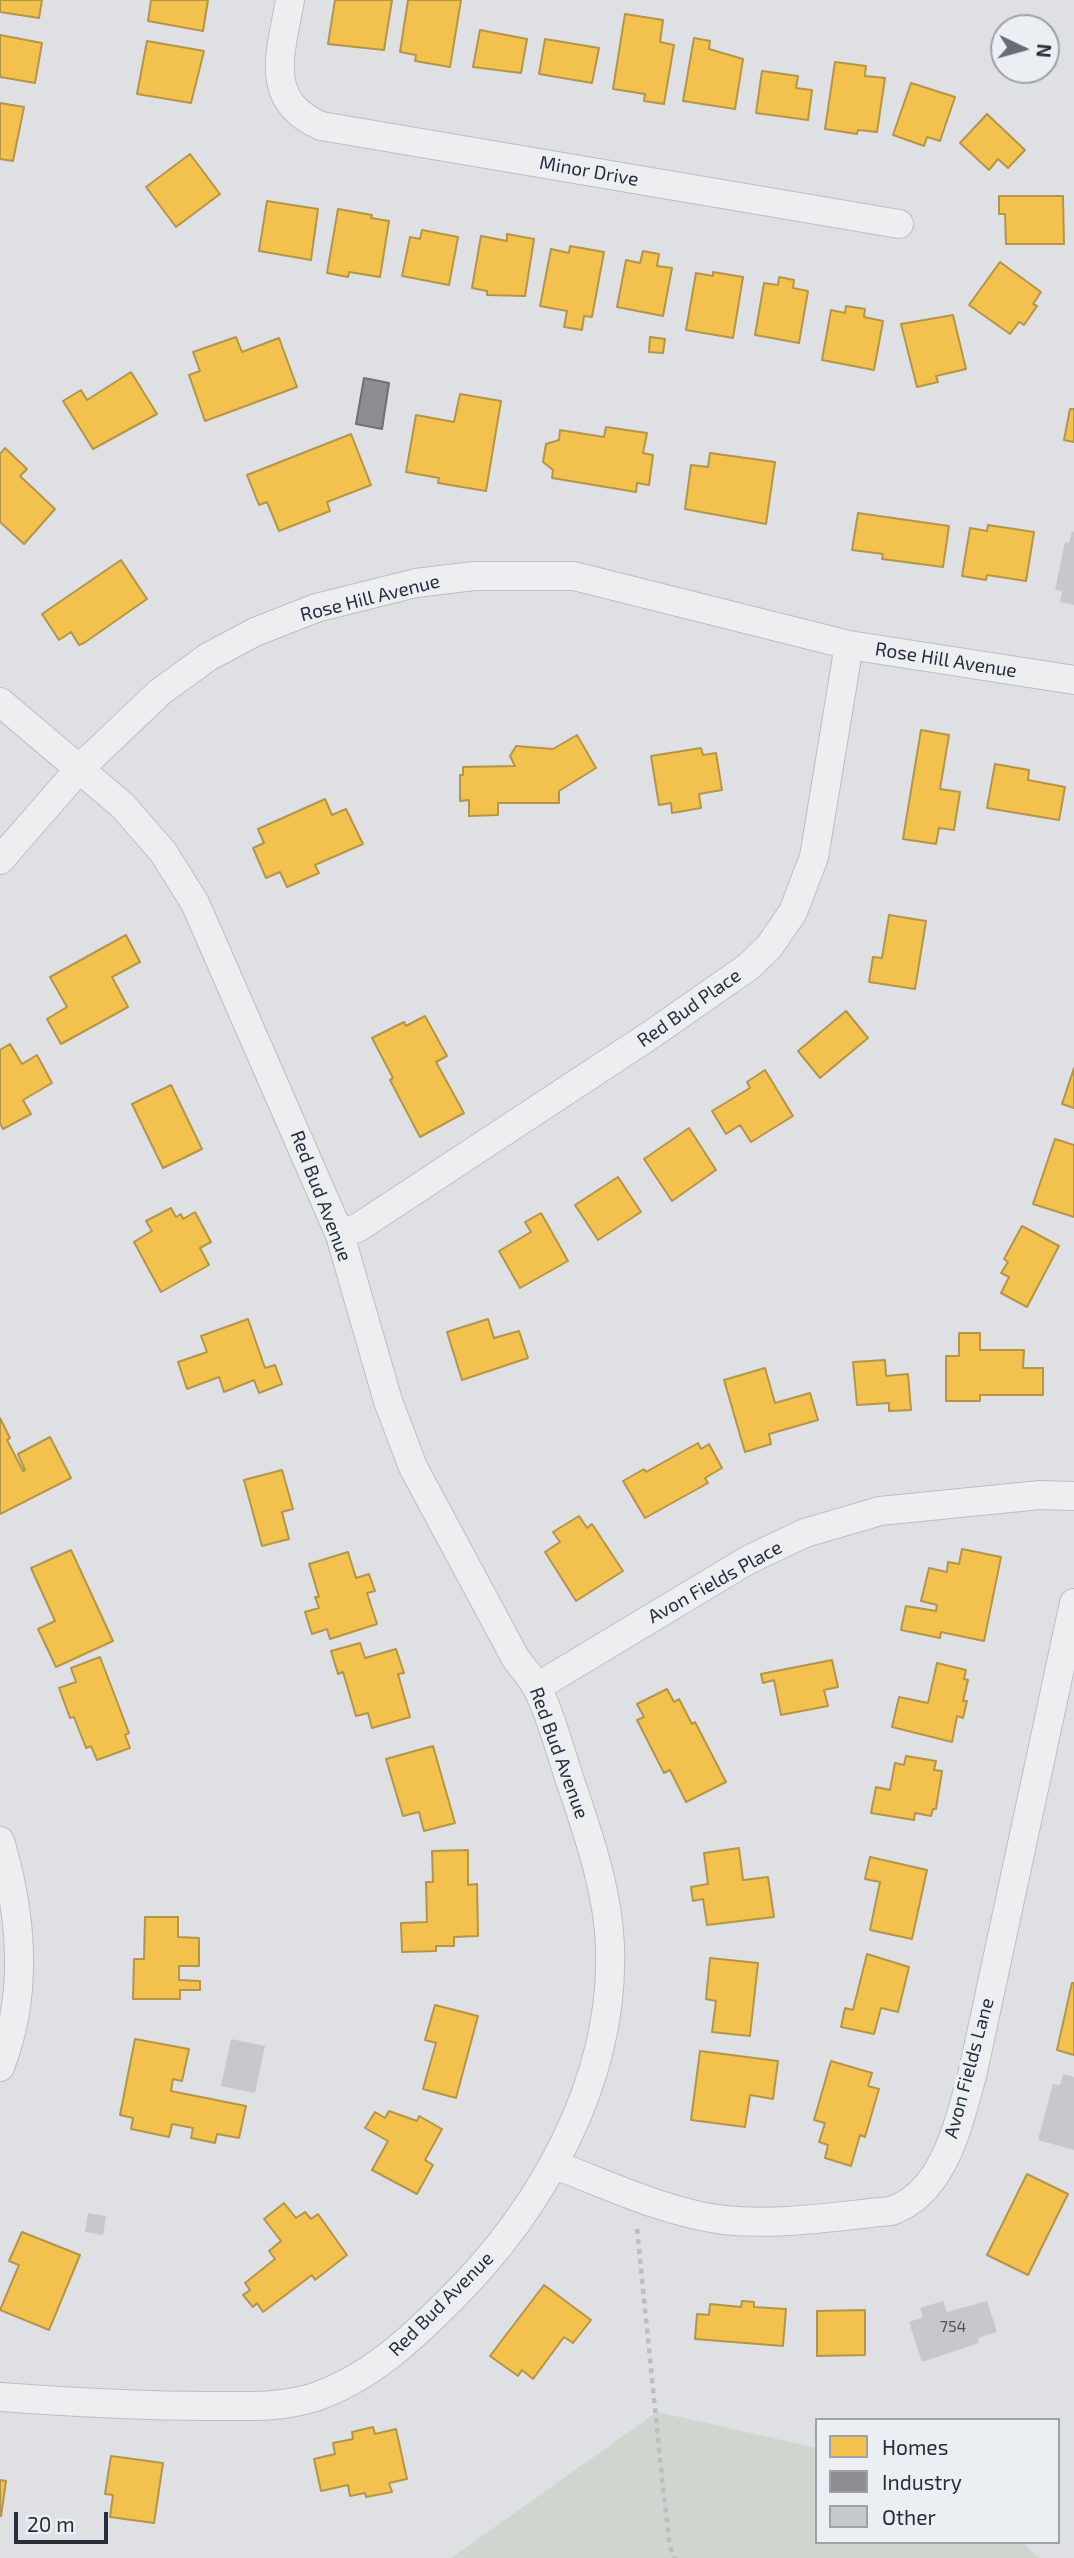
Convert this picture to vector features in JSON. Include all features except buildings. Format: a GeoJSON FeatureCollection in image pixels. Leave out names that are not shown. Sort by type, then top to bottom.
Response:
{"type":"FeatureCollection","features":[{"type":"Feature","properties":{"kind":"street","name":"Minor Drive"},"geometry":{"type":"LineString","coordinates":[[290,0],[279,63],[286,102],[302,117],[321,126],[899,224]]}},
{"type":"Feature","properties":{"kind":"street","name":"Rose Hill Avenue"},"geometry":{"type":"LineString","coordinates":[[0,860],[80,768],[160,692],[208,657],[254,632],[316,608],[416,583],[474,576],[574,576],[849,645],[1074,680]]}},
{"type":"Feature","properties":{"kind":"street","name":"Red Bud Place"},"geometry":{"type":"LineString","coordinates":[[340,1235],[359,1227],[652,1034],[748,967],[769,947],[793,912],[814,857],[849,645]]}},
{"type":"Feature","properties":{"kind":"street","name":"Red Bud Avenue"},"geometry":{"type":"LineString","coordinates":[[0,702],[123,806],[147,834],[195,903],[340,1235],[388,1401],[413,1467],[516,1659],[537,1686],[590,1839],[605,1900],[610,1946],[608,1992],[601,2037],[589,2080],[555,2165],[517,2224],[474,2276],[380,2364],[344,2385],[313,2398],[269,2406],[136,2406],[0,2397]]}},
{"type":"Feature","properties":{"kind":"street","name":"Avon Fields Place"},"geometry":{"type":"LineString","coordinates":[[537,1686],[748,1560],[805,1533],[880,1511],[1040,1496],[1074,1496]]}},
{"type":"Feature","properties":{"kind":"street","name":"Avon Fields Lane"},"geometry":{"type":"LineString","coordinates":[[555,2165],[680,2211],[723,2220],[767,2222],[891,2211],[909,2205],[925,2192],[955,2134],[971,2076],[1074,1604]]}},
{"type":"Feature","properties":{"kind":"street"},"geometry":{"type":"LineString","coordinates":[[0,1841],[19,1923],[20,1966],[16,2010],[0,2067]]}},
{"type":"Feature","properties":{"kind":"path"},"geometry":{"type":"LineString","coordinates":[[633,2193],[670,2547],[675,2558]]}},
{"type":"Feature","properties":{"kind":"shaded area"},"geometry":{"type":"Polygon","coordinates":[[[657,2412],[815,2448],[815,2544],[1024,2544],[1039,2558],[451,2558],[657,2412]]]}}]}
